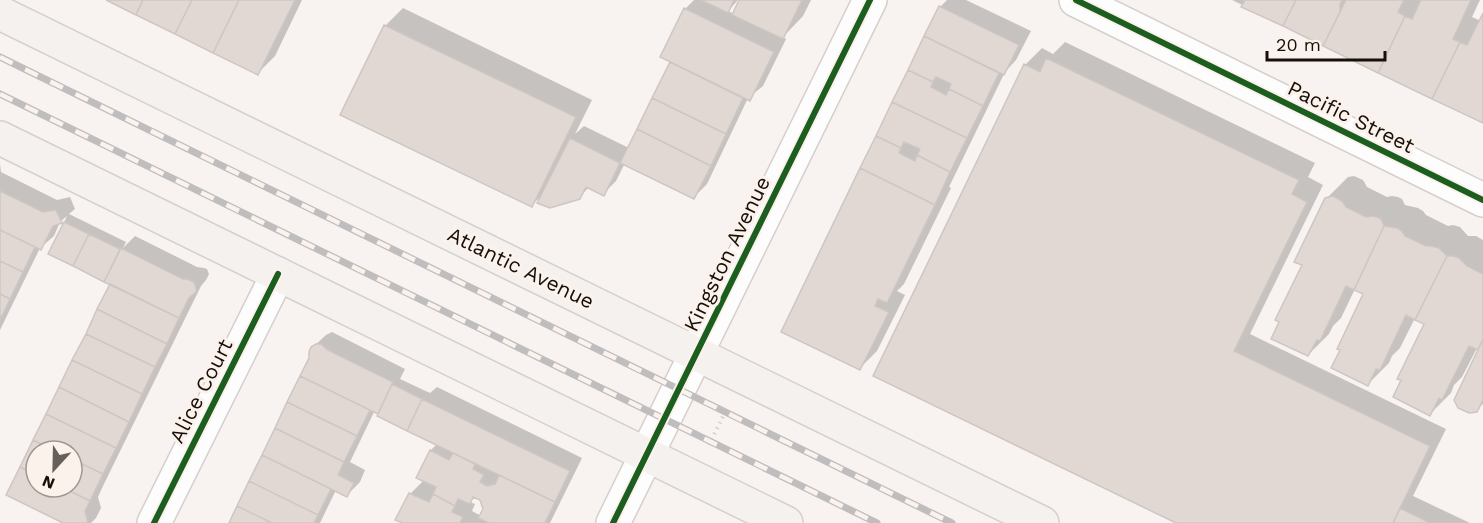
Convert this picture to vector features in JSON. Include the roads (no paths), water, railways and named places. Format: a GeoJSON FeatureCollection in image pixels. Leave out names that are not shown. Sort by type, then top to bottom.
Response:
{"type":"FeatureCollection","features":[{"type":"Feature","properties":{"kind":"main road","name":"Atlantic Avenue"},"geometry":{"type":"LineString","coordinates":[[0,13],[1042,523]]}},
{"type":"Feature","properties":{"kind":"main road"},"geometry":{"type":"LineString","coordinates":[[0,138],[786,523]]}},
{"type":"Feature","properties":{"kind":"street","name":"Kingston Avenue"},"geometry":{"type":"LineString","coordinates":[[613,523],[870,0]]}},
{"type":"Feature","properties":{"kind":"street","name":"Pacific Street"},"geometry":{"type":"LineString","coordinates":[[1076,0],[1483,200]]}},
{"type":"Feature","properties":{"kind":"street","name":"Alice Court"},"geometry":{"type":"LineString","coordinates":[[154,523],[278,274]]}},
{"type":"Feature","properties":{"kind":"railway"},"geometry":{"type":"LineString","coordinates":[[0,57],[952,523]]}},
{"type":"Feature","properties":{"kind":"railway"},"geometry":{"type":"LineString","coordinates":[[0,94],[877,523]]}}]}
